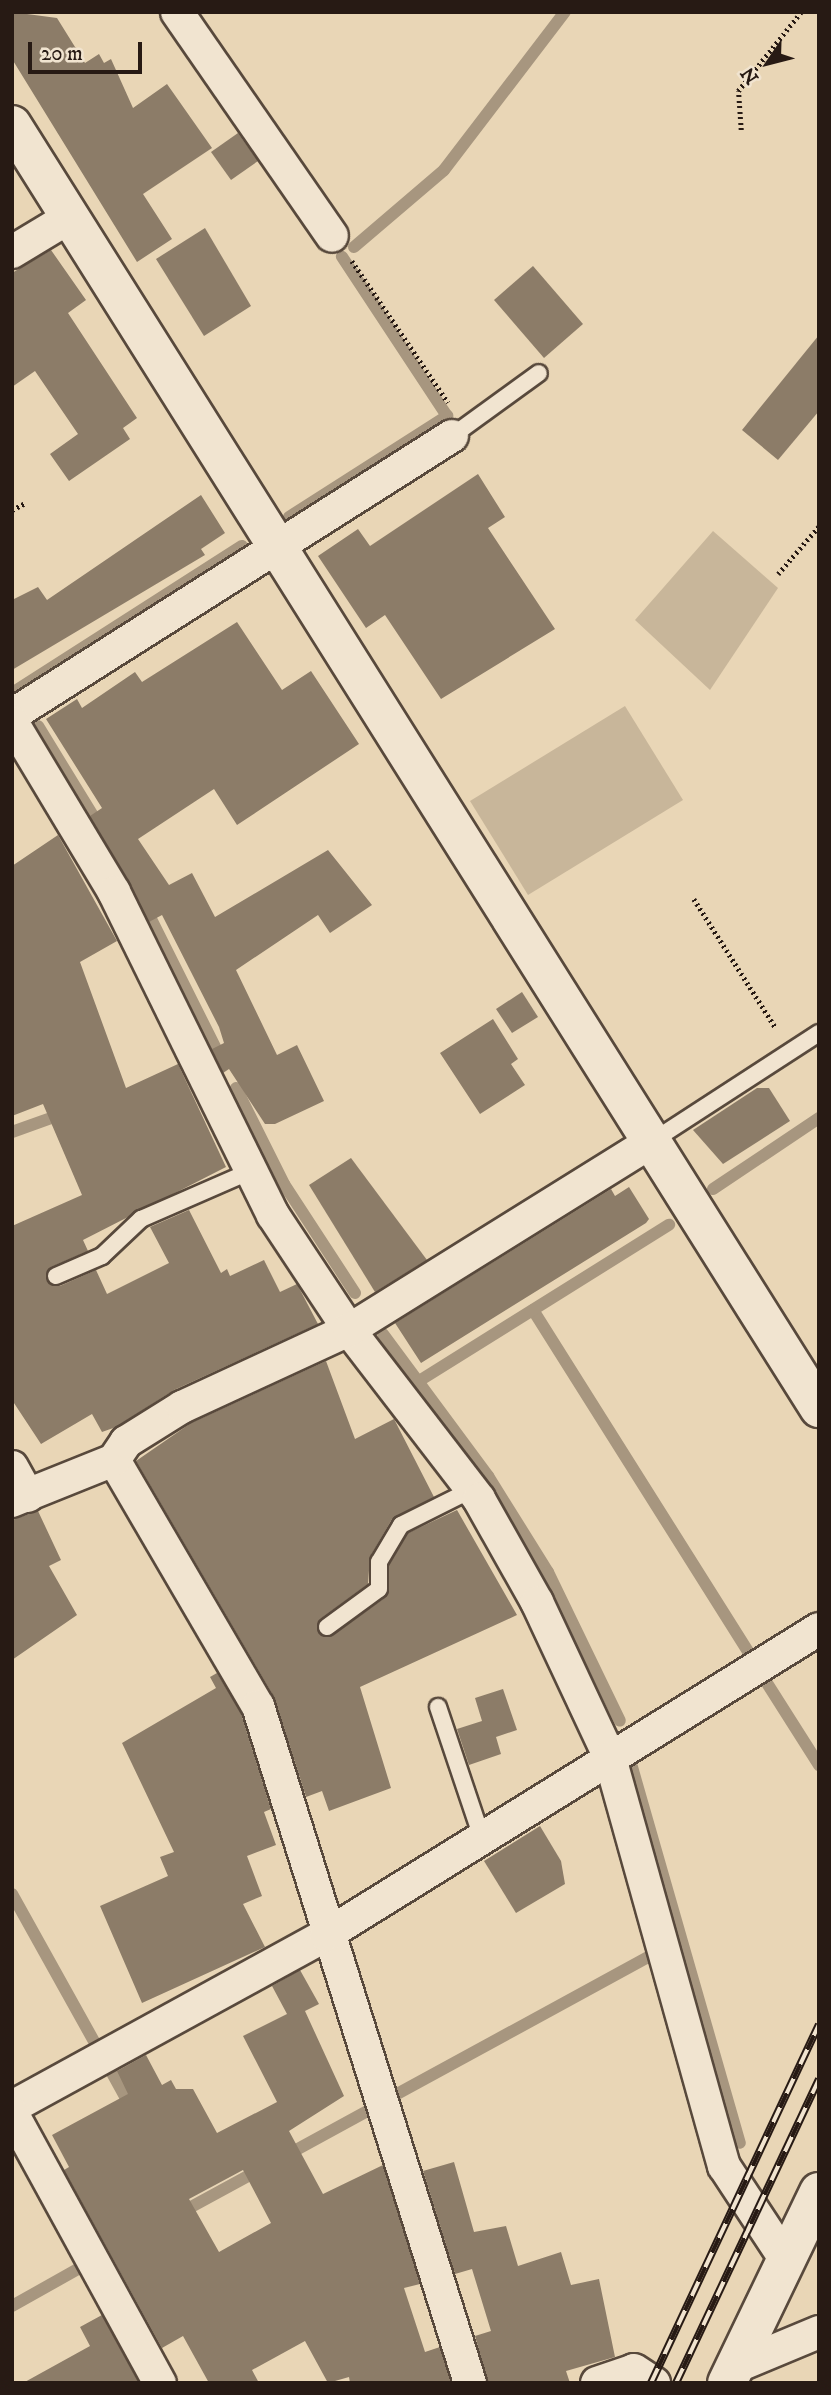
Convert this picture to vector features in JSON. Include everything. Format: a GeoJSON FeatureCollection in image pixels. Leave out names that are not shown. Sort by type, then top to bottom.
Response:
{"type":"FeatureCollection","features":[{"type":"Feature","properties":{"kind":"street"},"geometry":{"type":"LineString","coordinates":[[177,12],[332,236]]}},
{"type":"Feature","properties":{"kind":"street"},"geometry":{"type":"LineString","coordinates":[[12,125],[819,1408]]}},
{"type":"Feature","properties":{"kind":"street"},"geometry":{"type":"LineString","coordinates":[[12,253],[70,217]]}},
{"type":"Feature","properties":{"kind":"street"},"geometry":{"type":"LineString","coordinates":[[12,715],[279,549],[458,431]]}},
{"type":"Feature","properties":{"kind":"street"},"geometry":{"type":"LineString","coordinates":[[12,722],[114,892],[251,1171],[349,1329],[471,1490],[537,1602],[610,1758],[724,2166],[786,2260]]}},
{"type":"Feature","properties":{"kind":"street"},"geometry":{"type":"LineString","coordinates":[[12,1467],[20,1498],[114,1460],[126,1442],[182,1406],[349,1329],[651,1142]]}},
{"type":"Feature","properties":{"kind":"street"},"geometry":{"type":"LineString","coordinates":[[114,1460],[258,1706],[326,1935],[470,2383]]}},
{"type":"Feature","properties":{"kind":"street"},"geometry":{"type":"LineString","coordinates":[[160,2383],[12,2110],[326,1935],[819,1629]]}},
{"type":"Feature","properties":{"kind":"street"},"geometry":{"type":"LineString","coordinates":[[731,2375],[819,2192]]}},
{"type":"Feature","properties":{"kind":"street"},"geometry":{"type":"LineString","coordinates":[[731,2375],[819,2332]]}},
{"type":"Feature","properties":{"kind":"street"},"geometry":{"type":"LineString","coordinates":[[597,2383],[634,2370],[654,2383]]}},
{"type":"Feature","properties":{"kind":"lane"},"geometry":{"type":"LineString","coordinates":[[458,431],[539,373]]}},
{"type":"Feature","properties":{"kind":"lane"},"geometry":{"type":"LineString","coordinates":[[651,1142],[819,1033]]}},
{"type":"Feature","properties":{"kind":"lane"},"geometry":{"type":"LineString","coordinates":[[56,1276],[102,1256],[141,1219],[251,1171]]}},
{"type":"Feature","properties":{"kind":"lane"},"geometry":{"type":"LineString","coordinates":[[327,1627],[379,1589],[379,1562],[401,1525],[471,1490]]}},
{"type":"Feature","properties":{"kind":"lane"},"geometry":{"type":"LineString","coordinates":[[438,1707],[482,1838]]}},
{"type":"Feature","properties":{"kind":"path"},"geometry":{"type":"LineString","coordinates":[[741,130],[738,92],[801,12]]}},
{"type":"Feature","properties":{"kind":"path"},"geometry":{"type":"LineString","coordinates":[[332,236],[458,431]]}},
{"type":"Feature","properties":{"kind":"path"},"geometry":{"type":"LineString","coordinates":[[12,510],[25,503]]}},
{"type":"Feature","properties":{"kind":"path"},"geometry":{"type":"LineString","coordinates":[[778,573],[819,526]]}},
{"type":"Feature","properties":{"kind":"path"},"geometry":{"type":"LineString","coordinates":[[694,899],[790,1051]]}},
{"type":"Feature","properties":{"kind":"shaded area"},"geometry":{"type":"Polygon","coordinates":[[[713,531],[778,588],[710,690],[635,620],[713,531]]]}},
{"type":"Feature","properties":{"kind":"shaded area"},"geometry":{"type":"Polygon","coordinates":[[[625,706],[683,800],[528,895],[470,801],[625,706]]]}},
{"type":"Feature","properties":{"kind":"building"},"geometry":{"type":"Polygon","coordinates":[[[12,12],[57,18],[85,63],[99,54],[104,63],[111,59],[133,108],[167,84],[212,148],[143,194],[172,239],[137,262],[12,59],[12,12]]]}},
{"type":"Feature","properties":{"kind":"building"},"geometry":{"type":"Polygon","coordinates":[[[238,133],[258,161],[231,180],[211,152],[238,133]]]}},
{"type":"Feature","properties":{"kind":"building"},"geometry":{"type":"Polygon","coordinates":[[[205,228],[251,306],[204,336],[156,259],[205,228]]]}},
{"type":"Feature","properties":{"kind":"building"},"geometry":{"type":"Polygon","coordinates":[[[51,250],[86,300],[68,313],[137,418],[123,428],[130,439],[69,481],[50,454],[78,434],[35,371],[12,387],[12,273],[51,250]]]}},
{"type":"Feature","properties":{"kind":"building"},"geometry":{"type":"Polygon","coordinates":[[[533,266],[583,324],[544,358],[494,300],[533,266]]]}},
{"type":"Feature","properties":{"kind":"building"},"geometry":{"type":"Polygon","coordinates":[[[819,335],[819,411],[778,460],[742,430],[819,335]]]}},
{"type":"Feature","properties":{"kind":"building"},"geometry":{"type":"Polygon","coordinates":[[[478,474],[505,517],[488,528],[555,629],[441,699],[385,615],[366,628],[318,556],[358,529],[370,546],[478,474]]]}},
{"type":"Feature","properties":{"kind":"building"},"geometry":{"type":"Polygon","coordinates":[[[201,495],[225,533],[201,549],[205,555],[12,670],[12,600],[38,587],[47,600],[201,495]]]}},
{"type":"Feature","properties":{"kind":"building"},"geometry":{"type":"Polygon","coordinates":[[[237,622],[282,690],[311,671],[359,744],[237,825],[214,789],[138,839],[169,885],[192,873],[215,917],[328,850],[372,905],[330,933],[318,915],[236,970],[277,1055],[297,1045],[324,1101],[275,1124],[265,1124],[229,1069],[223,1073],[212,1049],[224,1043],[219,1027],[162,915],[149,922],[90,816],[102,808],[46,719],[77,699],[82,708],[135,672],[142,682],[237,622]]]}},
{"type":"Feature","properties":{"kind":"building"},"geometry":{"type":"Polygon","coordinates":[[[58,835],[117,941],[80,962],[126,1088],[178,1064],[226,1167],[83,1240],[88,1251],[51,1267],[47,1281],[60,1286],[96,1270],[107,1294],[169,1263],[150,1227],[189,1210],[221,1273],[227,1269],[230,1276],[264,1260],[280,1292],[297,1284],[318,1324],[174,1390],[116,1427],[102,1432],[92,1414],[41,1444],[12,1400],[12,1226],[82,1195],[43,1104],[12,1116],[12,866],[58,835]]]}},
{"type":"Feature","properties":{"kind":"building"},"geometry":{"type":"Polygon","coordinates":[[[522,992],[538,1017],[512,1033],[496,1009],[522,992]]]}},
{"type":"Feature","properties":{"kind":"building"},"geometry":{"type":"Polygon","coordinates":[[[493,1019],[518,1059],[511,1064],[525,1085],[480,1114],[440,1053],[493,1019]]]}},
{"type":"Feature","properties":{"kind":"building"},"geometry":{"type":"Polygon","coordinates":[[[757,1088],[769,1088],[790,1121],[723,1164],[693,1130],[757,1088]]]}},
{"type":"Feature","properties":{"kind":"building"},"geometry":{"type":"Polygon","coordinates":[[[351,1158],[427,1260],[375,1292],[309,1185],[351,1158]]]}},
{"type":"Feature","properties":{"kind":"building"},"geometry":{"type":"Polygon","coordinates":[[[629,1187],[649,1219],[646,1223],[421,1363],[395,1323],[611,1189],[615,1196],[629,1187]]]}},
{"type":"Feature","properties":{"kind":"building"},"geometry":{"type":"Polygon","coordinates":[[[326,1361],[355,1439],[394,1419],[434,1497],[392,1519],[370,1557],[368,1584],[320,1619],[319,1634],[333,1635],[386,1597],[389,1565],[408,1533],[457,1510],[517,1615],[360,1687],[391,1788],[329,1811],[322,1791],[306,1797],[274,1697],[136,1461],[191,1423],[326,1361]]]}},
{"type":"Feature","properties":{"kind":"building"},"geometry":{"type":"Polygon","coordinates":[[[38,1511],[61,1560],[49,1566],[77,1615],[12,1660],[12,1520],[38,1511]]]}},
{"type":"Feature","properties":{"kind":"building"},"geometry":{"type":"Polygon","coordinates":[[[217,1673],[241,1713],[271,1809],[264,1812],[276,1845],[247,1856],[262,1896],[243,1904],[265,1947],[142,2003],[100,1906],[168,1876],[160,1857],[174,1852],[122,1743],[216,1688],[210,1677],[217,1673]]]}},
{"type":"Feature","properties":{"kind":"building"},"geometry":{"type":"Polygon","coordinates":[[[503,1689],[517,1730],[496,1737],[501,1754],[469,1765],[457,1729],[482,1721],[475,1698],[503,1689]]]}},
{"type":"Feature","properties":{"kind":"building"},"geometry":{"type":"Polygon","coordinates":[[[540,1826],[561,1861],[565,1884],[516,1913],[484,1861],[540,1826]]]}},
{"type":"Feature","properties":{"kind":"building"},"geometry":{"type":"Polygon","coordinates":[[[300,1970],[319,2004],[305,2011],[344,2096],[289,2131],[323,2194],[383,2165],[420,2284],[404,2288],[425,2352],[440,2347],[451,2383],[350,2383],[349,2377],[328,2383],[305,2341],[252,2370],[259,2383],[209,2383],[183,2336],[162,2348],[64,2170],[69,2167],[52,2135],[128,2094],[117,2071],[146,2055],[162,2085],[171,2080],[176,2089],[193,2089],[217,2133],[277,2102],[243,2036],[287,2014],[272,1986],[300,1970]],[[243,2170],[189,2199],[219,2252],[271,2223],[243,2170]]]}},
{"type":"Feature","properties":{"kind":"building"},"geometry":{"type":"Polygon","coordinates":[[[454,2162],[474,2232],[506,2226],[518,2266],[561,2252],[571,2285],[599,2279],[615,2357],[566,2371],[570,2383],[488,2383],[475,2336],[491,2331],[472,2269],[455,2274],[423,2171],[454,2162]]]}},
{"type":"Feature","properties":{"kind":"building"},"geometry":{"type":"Polygon","coordinates":[[[102,2315],[139,2383],[23,2383],[90,2346],[80,2327],[102,2315]]]}},
{"type":"Feature","properties":{"kind":"waterway"},"geometry":{"type":"LineString","coordinates":[[354,247],[444,170],[565,12]]}},
{"type":"Feature","properties":{"kind":"waterway"},"geometry":{"type":"LineString","coordinates":[[289,517],[447,416],[342,257]]}},
{"type":"Feature","properties":{"kind":"waterway"},"geometry":{"type":"LineString","coordinates":[[12,693],[242,546]]}},
{"type":"Feature","properties":{"kind":"waterway"},"geometry":{"type":"LineString","coordinates":[[38,726],[100,827]]}},
{"type":"Feature","properties":{"kind":"waterway"},"geometry":{"type":"LineString","coordinates":[[145,907],[218,1053]]}},
{"type":"Feature","properties":{"kind":"waterway"},"geometry":{"type":"LineString","coordinates":[[236,1088],[284,1184],[355,1293]]}},
{"type":"Feature","properties":{"kind":"waterway"},"geometry":{"type":"LineString","coordinates":[[12,1132],[65,1113]]}},
{"type":"Feature","properties":{"kind":"waterway"},"geometry":{"type":"LineString","coordinates":[[713,1189],[819,1118]]}},
{"type":"Feature","properties":{"kind":"waterway"},"geometry":{"type":"LineString","coordinates":[[419,1381],[669,1225]]}},
{"type":"Feature","properties":{"kind":"waterway"},"geometry":{"type":"LineString","coordinates":[[533,1310],[750,1655]]}},
{"type":"Feature","properties":{"kind":"waterway"},"geometry":{"type":"LineString","coordinates":[[383,1334],[488,1476],[548,1572],[620,1721]]}},
{"type":"Feature","properties":{"kind":"waterway"},"geometry":{"type":"LineString","coordinates":[[765,1680],[819,1765]]}},
{"type":"Feature","properties":{"kind":"waterway"},"geometry":{"type":"LineString","coordinates":[[632,1767],[740,2143]]}},
{"type":"Feature","properties":{"kind":"waterway"},"geometry":{"type":"LineString","coordinates":[[12,1894],[97,2047]]}},
{"type":"Feature","properties":{"kind":"waterway"},"geometry":{"type":"LineString","coordinates":[[397,2094],[648,1957]]}},
{"type":"Feature","properties":{"kind":"waterway"},"geometry":{"type":"LineString","coordinates":[[111,2071],[133,2111]]}},
{"type":"Feature","properties":{"kind":"waterway"},"geometry":{"type":"LineString","coordinates":[[285,2156],[369,2110]]}},
{"type":"Feature","properties":{"kind":"waterway"},"geometry":{"type":"LineString","coordinates":[[180,2213],[259,2170]]}},
{"type":"Feature","properties":{"kind":"waterway"},"geometry":{"type":"LineString","coordinates":[[12,2306],[78,2269]]}},
{"type":"Feature","properties":{"kind":"railway"},"geometry":{"type":"LineString","coordinates":[[651,2383],[819,2024]]}},
{"type":"Feature","properties":{"kind":"railway"},"geometry":{"type":"LineString","coordinates":[[676,2383],[819,2079]]}}]}
